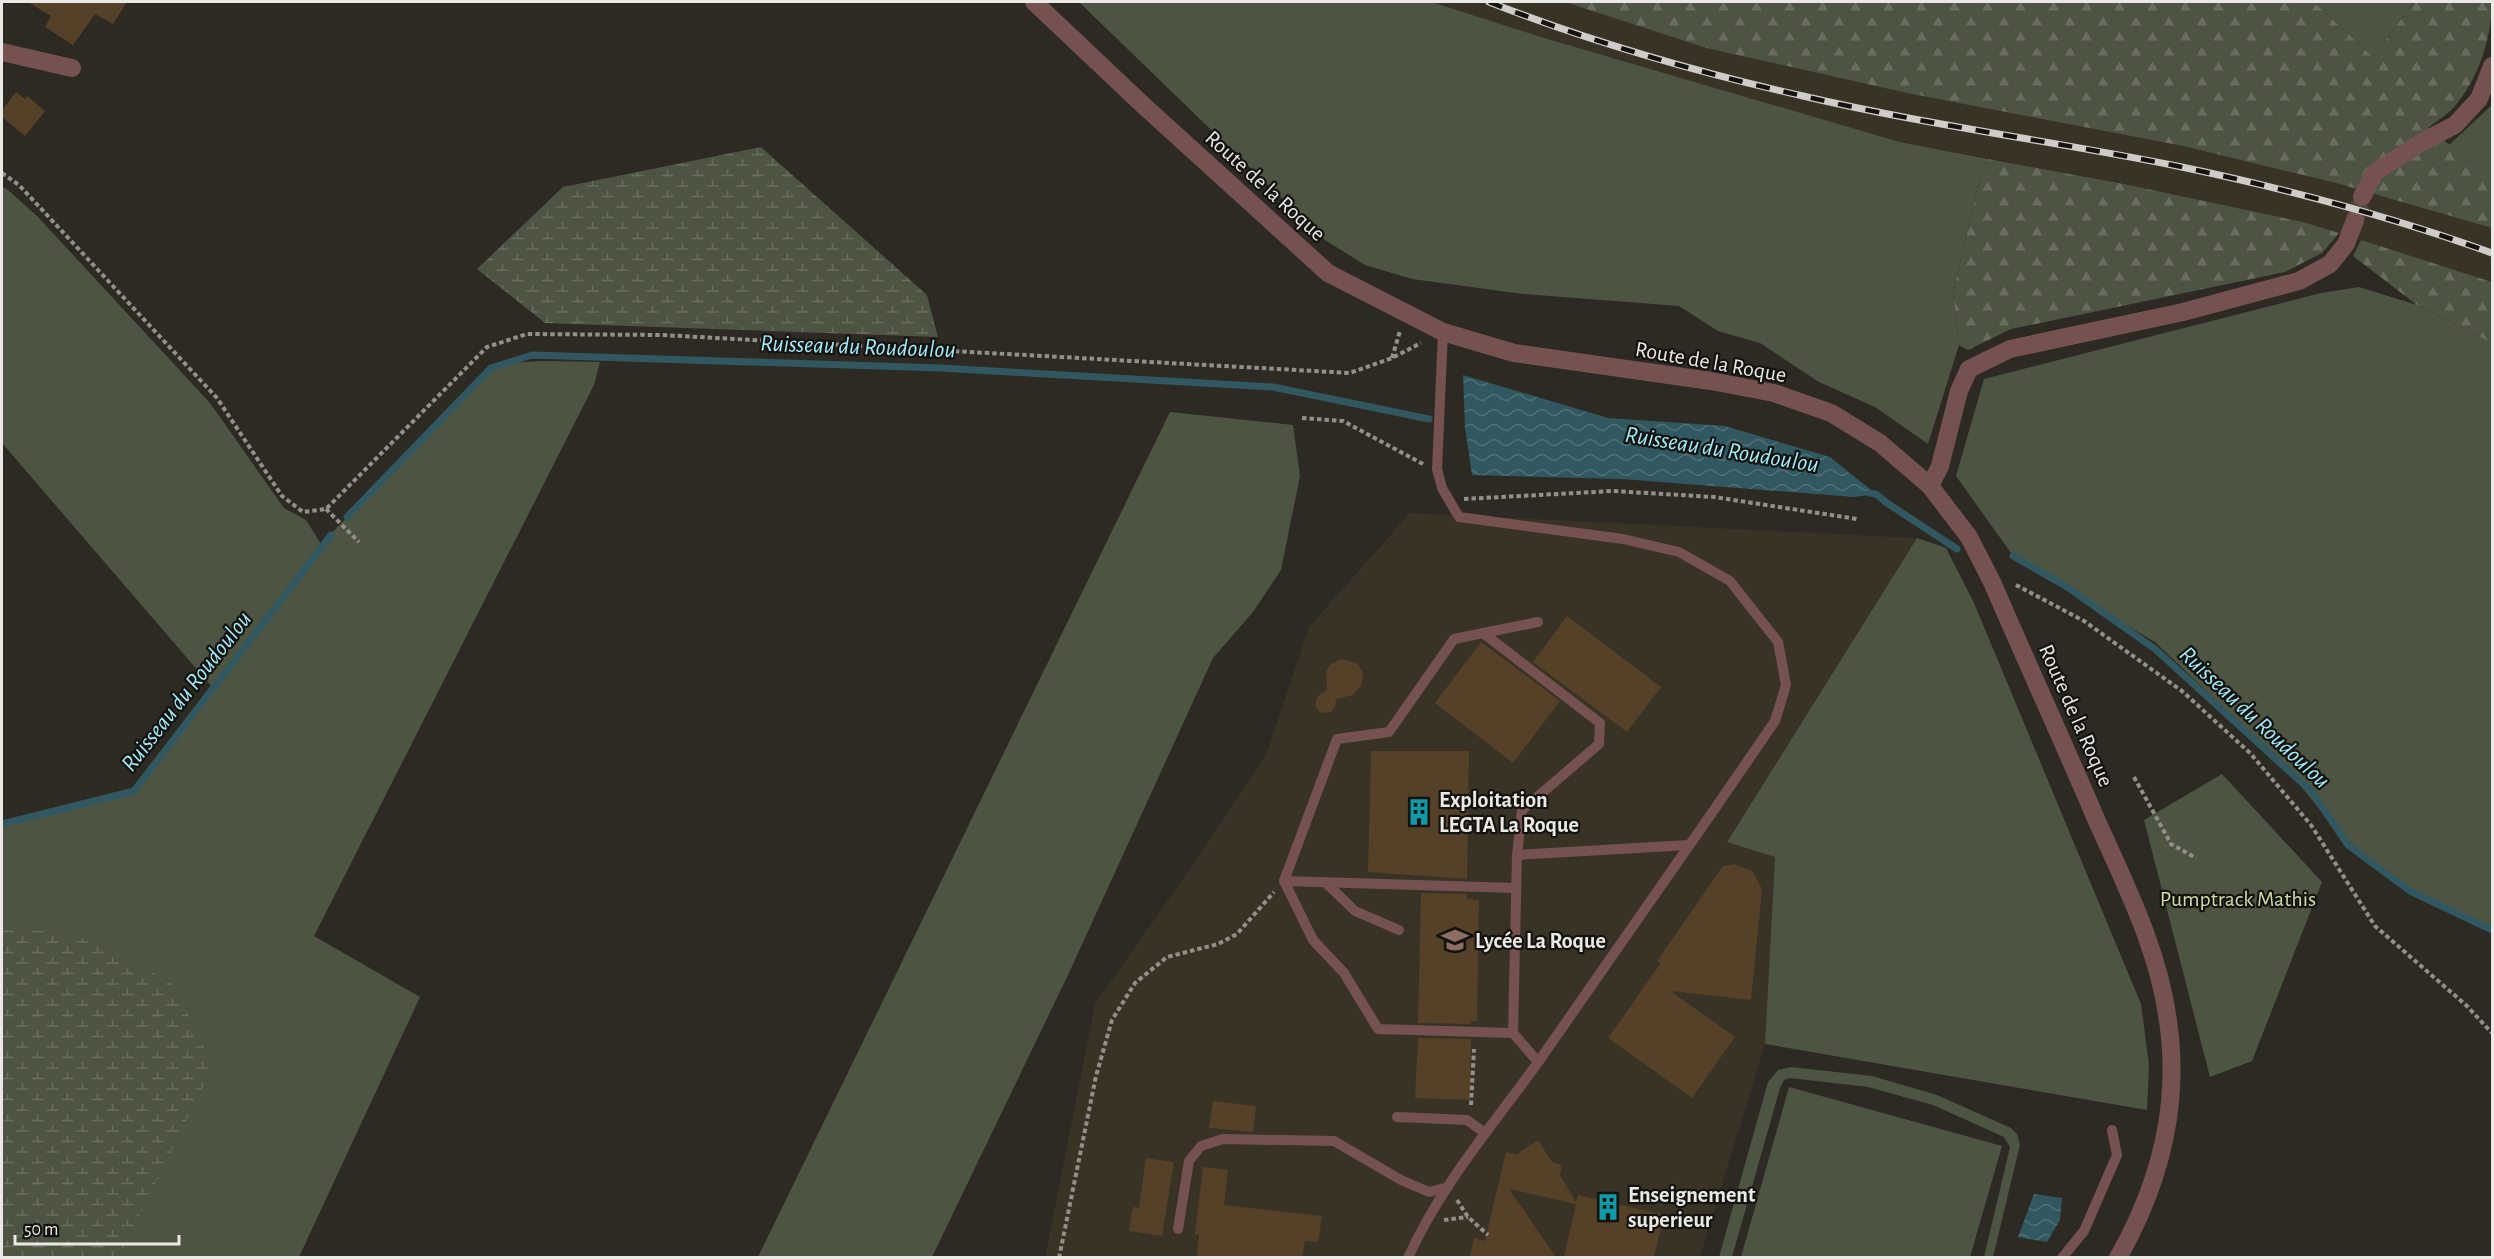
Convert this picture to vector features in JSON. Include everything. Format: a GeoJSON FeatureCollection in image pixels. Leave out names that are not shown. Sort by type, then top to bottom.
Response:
{"type":"FeatureCollection","features":[{"type":"Feature","properties":{"kind":"street","name":"Route de la Roque"},"geometry":{"type":"LineString","coordinates":[[1034,2],[1143,105],[1328,273],[1443,332],[1514,353],[1711,381],[1774,393],[1831,413],[1880,443],[1930,486],[1969,537],[1992,582],[2146,936],[2168,1014],[2173,1070],[2169,1124],[2155,1176],[2134,1229],[2118,1257]]}},
{"type":"Feature","properties":{"kind":"street"},"geometry":{"type":"LineString","coordinates":[[2,52],[72,68]]}},
{"type":"Feature","properties":{"kind":"street"},"geometry":{"type":"LineString","coordinates":[[2362,197],[2375,172],[2422,142],[2455,125],[2480,99],[2493,66]]}},
{"type":"Feature","properties":{"kind":"street"},"geometry":{"type":"LineString","coordinates":[[1930,486],[1940,466],[1959,391],[1969,369],[2010,349],[2183,312],[2299,281],[2330,264],[2346,244],[2355,220]]}},
{"type":"Feature","properties":{"kind":"lane"},"geometry":{"type":"LineString","coordinates":[[1408,1257],[1421,1228],[1448,1187],[1538,1062],[1775,721],[1786,685],[1778,642],[1730,581],[1679,552],[1623,539],[1459,518],[1442,488],[1437,469],[1443,332]]}},
{"type":"Feature","properties":{"kind":"lane"},"geometry":{"type":"LineString","coordinates":[[1513,1033],[1378,1029],[1344,973],[1313,940],[1284,880],[1337,739],[1389,732],[1454,639],[1538,622]]}},
{"type":"Feature","properties":{"kind":"lane"},"geometry":{"type":"LineString","coordinates":[[1483,633],[1600,723],[1599,744],[1522,810],[1517,855],[1513,1033],[1538,1062]]}},
{"type":"Feature","properties":{"kind":"lane"},"geometry":{"type":"LineString","coordinates":[[1517,855],[1689,845]]}},
{"type":"Feature","properties":{"kind":"lane"},"geometry":{"type":"LineString","coordinates":[[1284,880],[1516,888]]}},
{"type":"Feature","properties":{"kind":"lane"},"geometry":{"type":"LineString","coordinates":[[1325,882],[1355,911],[1399,930]]}},
{"type":"Feature","properties":{"kind":"lane"},"geometry":{"type":"LineString","coordinates":[[1397,1117],[1467,1120],[1485,1133]]}},
{"type":"Feature","properties":{"kind":"lane"},"geometry":{"type":"LineString","coordinates":[[2062,1257],[2084,1231],[2117,1155],[2112,1130]]}},
{"type":"Feature","properties":{"kind":"lane"},"geometry":{"type":"LineString","coordinates":[[1178,1229],[1189,1161],[1201,1146],[1223,1139],[1334,1141],[1401,1180],[1430,1192],[1448,1187]]}},
{"type":"Feature","properties":{"kind":"path"},"geometry":{"type":"LineString","coordinates":[[2,173],[19,185],[217,398],[282,496],[303,512],[326,509],[487,347],[527,334],[663,335],[1350,373],[1392,358],[1443,332]]}},
{"type":"Feature","properties":{"kind":"path"},"geometry":{"type":"LineString","coordinates":[[1302,418],[1343,421],[1418,462],[1437,469]]}},
{"type":"Feature","properties":{"kind":"path"},"geometry":{"type":"LineString","coordinates":[[1449,500],[1613,491],[1714,497],[1857,519]]}},
{"type":"Feature","properties":{"kind":"path"},"geometry":{"type":"LineString","coordinates":[[326,509],[359,542]]}},
{"type":"Feature","properties":{"kind":"path"},"geometry":{"type":"LineString","coordinates":[[2012,583],[2084,621],[2182,691],[2250,753],[2312,825],[2375,926],[2468,1006],[2493,1033]]}},
{"type":"Feature","properties":{"kind":"path"},"geometry":{"type":"LineString","coordinates":[[2134,777],[2171,844],[2196,858]]}},
{"type":"Feature","properties":{"kind":"path"},"geometry":{"type":"LineString","coordinates":[[1059,1257],[1096,1076],[1112,1020],[1135,983],[1143,976],[1167,957],[1218,944],[1236,934],[1284,880]]}},
{"type":"Feature","properties":{"kind":"path"},"geometry":{"type":"LineString","coordinates":[[1473,1100],[1474,1049]]}},
{"type":"Feature","properties":{"kind":"path"},"geometry":{"type":"LineString","coordinates":[[1448,1187],[1468,1217],[1488,1235]]}},
{"type":"Feature","properties":{"kind":"shaded area"},"geometry":{"type":"Polygon","coordinates":[[[1432,2],[1565,2],[1706,48],[1907,93],[2183,146],[2336,183],[2492,228],[2492,282],[2303,222],[2124,184],[1900,142],[1541,37],[1432,2]]]}},
{"type":"Feature","properties":{"kind":"shaded area","name":"Lycée La Roque"},"geometry":{"type":"Polygon","coordinates":[[[1410,513],[1917,538],[1727,841],[1775,856],[1765,1044],[1700,1257],[1045,1258],[1095,1004],[1266,755],[1309,627],[1410,513]]]}},
{"type":"Feature","properties":{"kind":"green space"},"geometry":{"type":"Polygon","coordinates":[[[1079,2],[1432,2],[1541,37],[1900,142],[1988,159],[1981,173],[1953,293],[1959,345],[1928,444],[1875,407],[1819,382],[1760,343],[1718,331],[1679,306],[1523,294],[1412,279],[1365,265],[1325,240],[1079,2]]]}},
{"type":"Feature","properties":{"kind":"green space"},"geometry":{"type":"Polygon","coordinates":[[[1565,2],[2314,2],[2373,57],[2414,2],[2492,2],[2486,43],[2477,71],[2454,107],[2428,128],[2492,178],[2492,228],[2336,183],[2183,146],[1907,93],[1706,48],[1565,2]]]}},
{"type":"Feature","properties":{"kind":"green space"},"geometry":{"type":"Polygon","coordinates":[[[2314,2],[2414,2],[2373,57],[2314,2]]]}},
{"type":"Feature","properties":{"kind":"green space"},"geometry":{"type":"Polygon","coordinates":[[[2492,105],[2492,178],[2449,145],[2492,105]]]}},
{"type":"Feature","properties":{"kind":"green space"},"geometry":{"type":"Polygon","coordinates":[[[761,147],[927,295],[938,337],[545,323],[477,269],[563,187],[761,147]]]}},
{"type":"Feature","properties":{"kind":"green space"},"geometry":{"type":"Polygon","coordinates":[[[1988,159],[2124,184],[2303,222],[2339,233],[2322,253],[2285,272],[2011,329],[1968,350],[1959,345],[1953,293],[1981,173],[1988,159]]]}},
{"type":"Feature","properties":{"kind":"green space"},"geometry":{"type":"Polygon","coordinates":[[[2,187],[38,217],[210,403],[284,508],[306,520],[321,544],[496,364],[541,361],[600,362],[594,385],[314,936],[420,997],[299,1257],[2,1257],[2,826],[135,788],[212,687],[2,443],[2,187]]]}},
{"type":"Feature","properties":{"kind":"green space"},"geometry":{"type":"Polygon","coordinates":[[[2361,240],[2492,282],[2492,343],[2417,305],[2353,256],[2361,240]]]}},
{"type":"Feature","properties":{"kind":"green space"},"geometry":{"type":"Polygon","coordinates":[[[2359,287],[2417,305],[2492,343],[2492,928],[2383,874],[2331,823],[2282,763],[2155,642],[2016,560],[1956,476],[1984,379],[2321,293],[2359,287]]]}},
{"type":"Feature","properties":{"kind":"green space"},"geometry":{"type":"Polygon","coordinates":[[[1170,412],[1293,425],[1300,476],[1281,570],[1253,612],[1213,658],[1068,975],[932,1257],[758,1257],[1170,412]]]}},
{"type":"Feature","properties":{"kind":"green space"},"geometry":{"type":"Polygon","coordinates":[[[1917,538],[1946,548],[1974,603],[2141,1004],[2149,1065],[2147,1110],[1765,1044],[1775,857],[1727,842],[1917,538]]]}},
{"type":"Feature","properties":{"kind":"green space","name":"Pumptrack Mathis"},"geometry":{"type":"Polygon","coordinates":[[[2222,774],[2322,882],[2252,1061],[2210,1077],[2144,820],[2222,774]]]}},
{"type":"Feature","properties":{"kind":"green space"},"geometry":{"type":"Polygon","coordinates":[[[2,930],[52,931],[102,943],[174,985],[213,1067],[119,1257],[2,1257],[2,930]]]}},
{"type":"Feature","properties":{"kind":"green space"},"geometry":{"type":"Polygon","coordinates":[[[1791,1067],[1872,1076],[1937,1095],[2011,1128],[2017,1134],[2020,1145],[1993,1257],[1984,1257],[2010,1147],[2004,1137],[1933,1105],[1868,1087],[1790,1078],[1784,1080],[1780,1088],[1732,1257],[1719,1257],[1768,1082],[1778,1070],[1791,1067]]]}},
{"type":"Feature","properties":{"kind":"green space"},"geometry":{"type":"Polygon","coordinates":[[[1789,1087],[2002,1146],[1970,1257],[1741,1257],[1789,1087]]]}},
{"type":"Feature","properties":{"kind":"water"},"geometry":{"type":"Polygon","coordinates":[[[1463,375],[1608,418],[1725,426],[1830,457],[1876,494],[1854,497],[1622,479],[1472,475],[1465,427],[1463,375]]]}},
{"type":"Feature","properties":{"kind":"water"},"geometry":{"type":"Polygon","coordinates":[[[2034,1194],[2062,1198],[2060,1220],[2047,1242],[2018,1237],[2034,1194]]]}},
{"type":"Feature","properties":{"kind":"building"},"geometry":{"type":"Polygon","coordinates":[[[28,2],[127,2],[113,24],[95,14],[73,45],[45,27],[51,16],[28,2]]]}},
{"type":"Feature","properties":{"kind":"building"},"geometry":{"type":"Polygon","coordinates":[[[16,92],[25,99],[27,96],[45,111],[25,136],[2,117],[2,110],[16,92]]]}},
{"type":"Feature","properties":{"kind":"building"},"geometry":{"type":"Polygon","coordinates":[[[1567,616],[1661,687],[1627,732],[1533,662],[1567,616]]]}},
{"type":"Feature","properties":{"kind":"building"},"geometry":{"type":"Polygon","coordinates":[[[1481,642],[1560,701],[1513,763],[1435,703],[1481,642]]]}},
{"type":"Feature","properties":{"kind":"building"},"geometry":{"type":"Polygon","coordinates":[[[1341,659],[1357,663],[1363,672],[1362,684],[1353,695],[1336,699],[1335,707],[1331,712],[1320,713],[1315,705],[1318,696],[1327,690],[1326,671],[1331,664],[1341,659]]]}},
{"type":"Feature","properties":{"kind":"building","name":"Exploitation LEGTA La Roque"},"geometry":{"type":"Polygon","coordinates":[[[1371,751],[1469,751],[1467,879],[1368,872],[1371,751]]]}},
{"type":"Feature","properties":{"kind":"building"},"geometry":{"type":"Polygon","coordinates":[[[1735,864],[1753,872],[1762,889],[1751,1000],[1670,991],[1735,1037],[1692,1098],[1608,1038],[1661,963],[1657,961],[1723,866],[1735,864]]]}},
{"type":"Feature","properties":{"kind":"building","name":"Exploitation LEGTA La Roque"},"geometry":{"type":"Polygon","coordinates":[[[1421,893],[1467,894],[1467,899],[1479,900],[1477,1021],[1471,1021],[1471,1024],[1418,1023],[1421,893]]]}},
{"type":"Feature","properties":{"kind":"building"},"geometry":{"type":"Polygon","coordinates":[[[1418,1038],[1471,1039],[1470,1100],[1415,1098],[1418,1038]]]}},
{"type":"Feature","properties":{"kind":"building"},"geometry":{"type":"Polygon","coordinates":[[[1213,1101],[1256,1106],[1253,1132],[1209,1128],[1213,1101]]]}},
{"type":"Feature","properties":{"kind":"building","name":"Enseignement superieur"},"geometry":{"type":"Polygon","coordinates":[[[1538,1140],[1552,1162],[1562,1165],[1560,1175],[1576,1202],[1578,1195],[1664,1215],[1654,1257],[1564,1257],[1576,1204],[1509,1189],[1556,1257],[1470,1257],[1474,1238],[1485,1241],[1506,1152],[1517,1154],[1538,1140]]]}},
{"type":"Feature","properties":{"kind":"building"},"geometry":{"type":"Polygon","coordinates":[[[1146,1158],[1174,1162],[1162,1236],[1129,1231],[1133,1207],[1139,1208],[1146,1158]]]}},
{"type":"Feature","properties":{"kind":"building"},"geometry":{"type":"Polygon","coordinates":[[[1203,1167],[1228,1170],[1224,1205],[1322,1216],[1318,1242],[1305,1241],[1302,1257],[1197,1257],[1199,1234],[1195,1234],[1203,1167]]]}},
{"type":"Feature","properties":{"kind":"waterway","name":"Ruisseau du Roudoulou"},"geometry":{"type":"LineString","coordinates":[[347,517],[491,368],[532,355],[941,368],[1273,387],[1429,419]]}},
{"type":"Feature","properties":{"kind":"waterway","name":"Ruisseau du Roudoulou"},"geometry":{"type":"LineString","coordinates":[[1869,493],[1876,494],[1957,549]]}},
{"type":"Feature","properties":{"kind":"waterway","name":"Ruisseau du Roudoulou"},"geometry":{"type":"LineString","coordinates":[[2,824],[134,791],[331,535]]}},
{"type":"Feature","properties":{"kind":"waterway","name":"Ruisseau du Roudoulou"},"geometry":{"type":"LineString","coordinates":[[2013,556],[2067,587],[2155,649],[2312,792],[2348,845],[2410,891],[2492,930]]}},
{"type":"Feature","properties":{"kind":"tunnel"},"geometry":{"type":"LineString","coordinates":[[2355,220],[2362,197]]}},
{"type":"Feature","properties":{"kind":"railway"},"geometry":{"type":"LineString","coordinates":[[1489,2],[1605,43],[1723,77],[1896,116],[2177,166],[2296,193],[2375,215],[2492,253]]}},
{"type":"Feature","properties":{"kind":"place","name":"Exploitation LEGTA La Roque"},"geometry":{"type":"Point","coordinates":[1419,812]}},
{"type":"Feature","properties":{"kind":"place","name":"Lycée La Roque"},"geometry":{"type":"Point","coordinates":[1455,940]}},
{"type":"Feature","properties":{"kind":"place","name":"Enseignement superieur"},"geometry":{"type":"Point","coordinates":[1608,1207]}}]}
